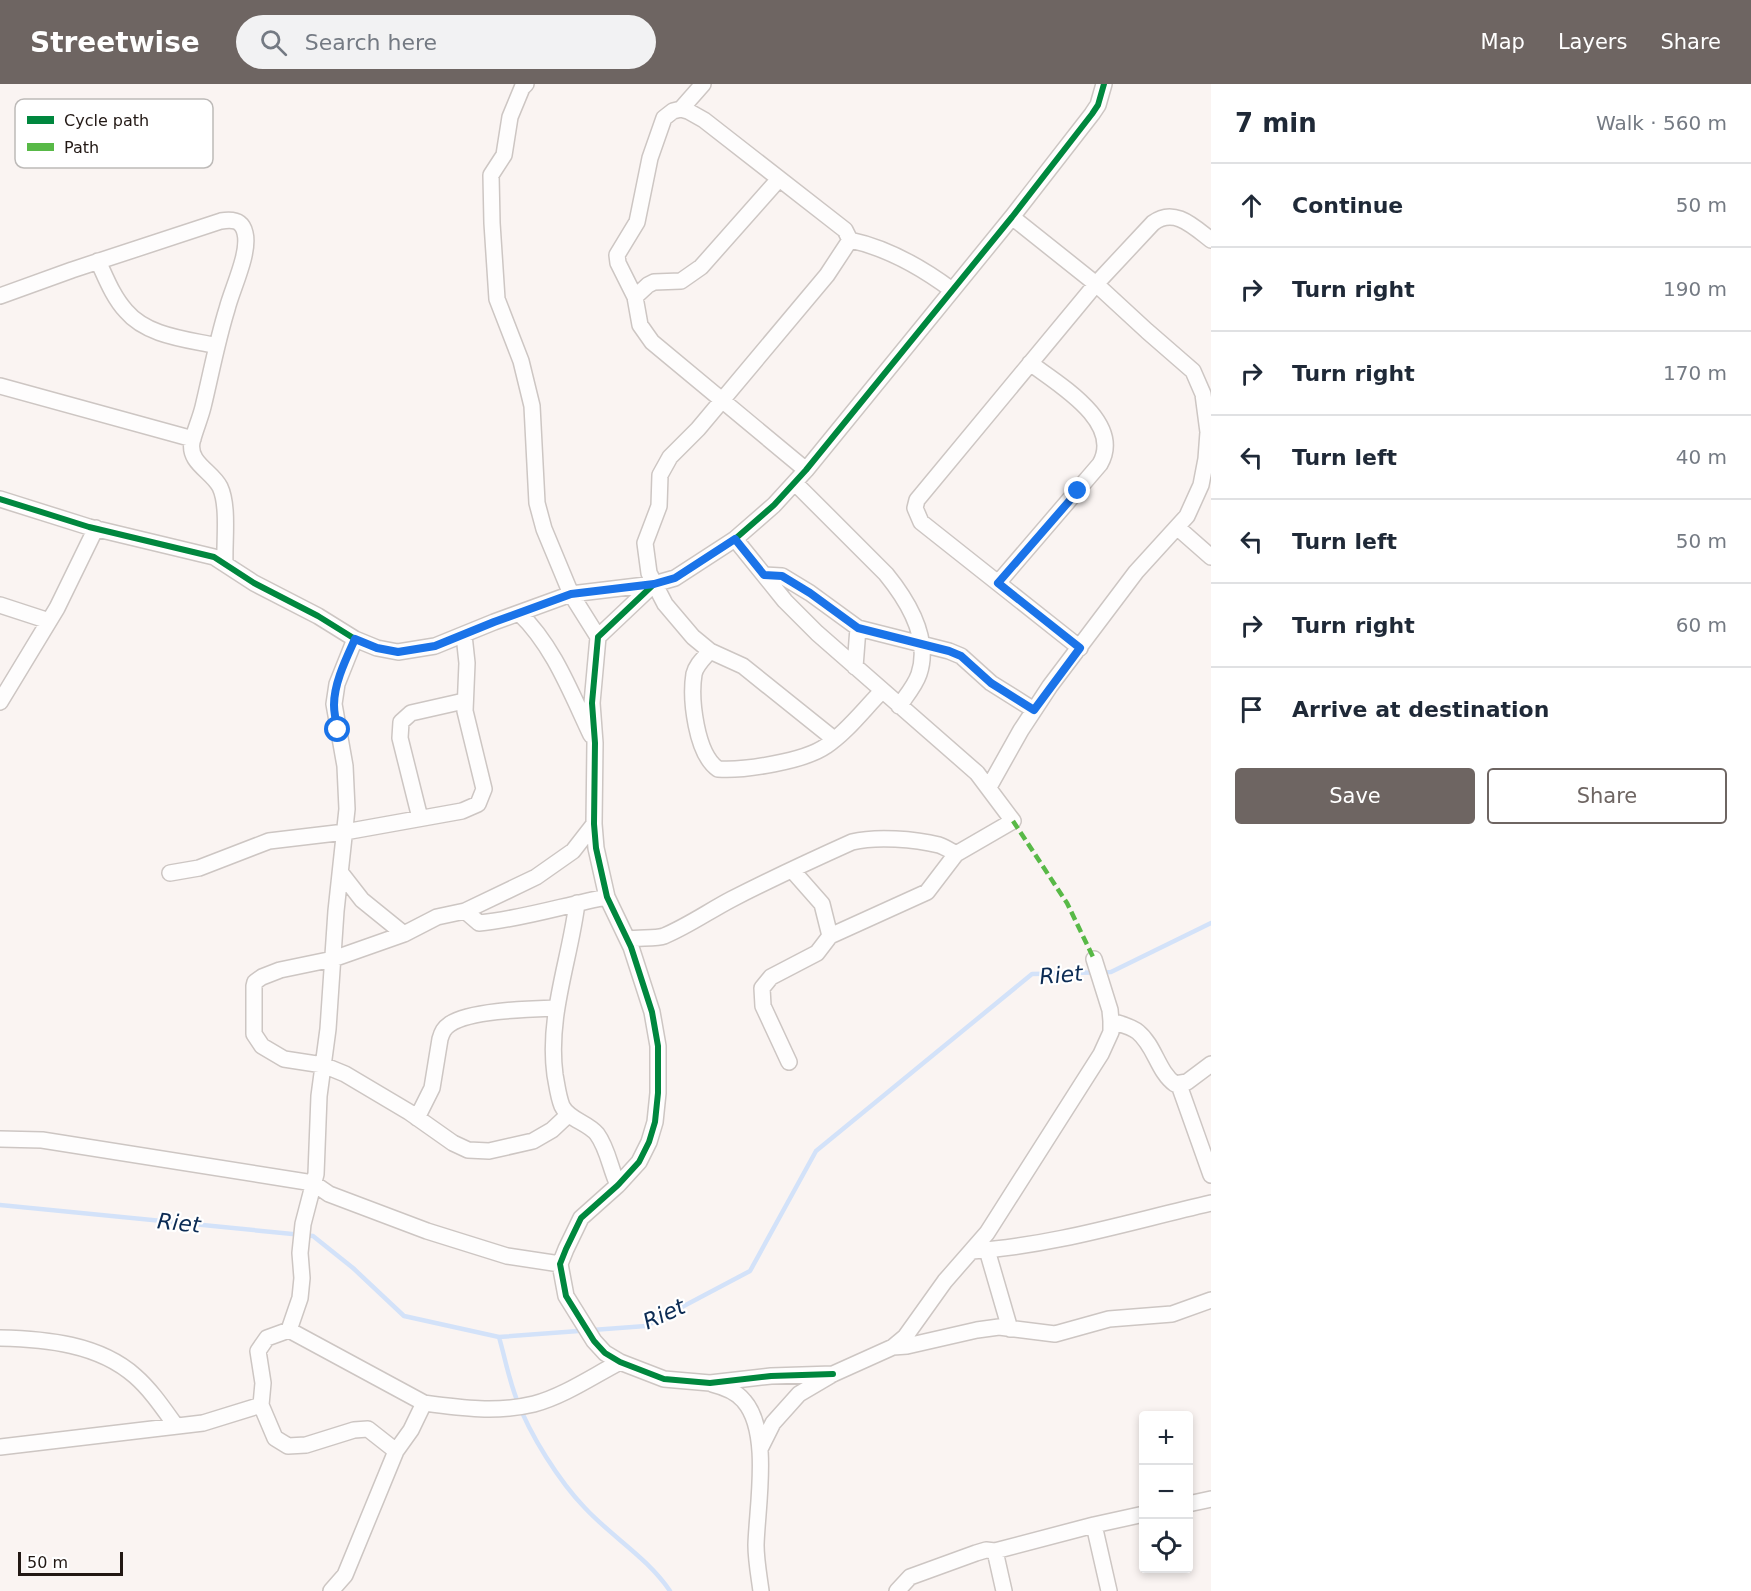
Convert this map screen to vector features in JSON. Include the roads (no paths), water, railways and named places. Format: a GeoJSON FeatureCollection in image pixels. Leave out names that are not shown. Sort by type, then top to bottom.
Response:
{"type":"FeatureCollection","features":[{"type":"Feature","properties":{"kind":"street"},"geometry":{"type":"LineString","coordinates":[[526,84],[522,88],[510,117],[504,154],[491,175],[497,299],[521,361],[532,406],[537,503],[544,529],[571,594],[598,637],[592,704],[595,743],[594,824],[599,866],[608,897],[640,971],[657,1031],[658,1093],[655,1122],[649,1142],[639,1162],[618,1185],[581,1218],[560,1264],[566,1296],[594,1341],[605,1353],[620,1362],[664,1379],[710,1383],[724,1387],[745,1401],[757,1429],[760,1449],[756,1547],[760,1591]]}},
{"type":"Feature","properties":{"kind":"street"},"geometry":{"type":"LineString","coordinates":[[703,84],[681,109],[668,114],[662,123],[650,158],[637,222],[617,255],[618,263],[635,297],[640,325],[652,342],[806,470]]}},
{"type":"Feature","properties":{"kind":"street"},"geometry":{"type":"LineString","coordinates":[[0,499],[96,528],[214,557],[259,587],[318,616],[355,639],[377,648],[398,652],[435,646],[571,594],[654,584],[675,578],[735,539],[795,483],[1012,217],[1092,114],[1098,105],[1104,84]]}},
{"type":"Feature","properties":{"kind":"street"},"geometry":{"type":"LineString","coordinates":[[681,109],[704,120],[845,230],[850,240]]}},
{"type":"Feature","properties":{"kind":"street"},"geometry":{"type":"LineString","coordinates":[[635,297],[648,285],[657,281],[683,280],[701,267],[779,179]]}},
{"type":"Feature","properties":{"kind":"street"},"geometry":{"type":"LineString","coordinates":[[1080,648],[921,522],[915,505],[919,495],[1096,284],[1153,223],[1171,216],[1181,218],[1211,240]]}},
{"type":"Feature","properties":{"kind":"street"},"geometry":{"type":"LineString","coordinates":[[989,787],[1034,710],[1136,572],[1178,528],[1192,507],[1201,485],[1210,432],[1200,383],[1193,371],[1096,284],[1012,217]]}},
{"type":"Feature","properties":{"kind":"street"},"geometry":{"type":"LineString","coordinates":[[0,296],[221,221],[240,222],[246,240],[192,450],[195,460],[218,483],[223,496],[225,564]]}},
{"type":"Feature","properties":{"kind":"street"},"geometry":{"type":"LineString","coordinates":[[850,240],[868,244],[911,262],[952,290]]}},
{"type":"Feature","properties":{"kind":"street"},"geometry":{"type":"LineString","coordinates":[[834,739],[743,666],[710,651],[693,637],[665,604],[654,584],[647,565],[645,543],[658,507],[660,475],[670,457],[699,429],[827,275],[850,240]]}},
{"type":"Feature","properties":{"kind":"street"},"geometry":{"type":"LineString","coordinates":[[98,261],[118,300],[134,318],[153,330],[217,346]]}},
{"type":"Feature","properties":{"kind":"street"},"geometry":{"type":"LineString","coordinates":[[998,583],[1078,491],[1105,455],[1103,430],[1095,417],[1065,389],[1030,363]]}},
{"type":"Feature","properties":{"kind":"street"},"geometry":{"type":"LineString","coordinates":[[0,386],[193,439]]}},
{"type":"Feature","properties":{"kind":"street"},"geometry":{"type":"LineString","coordinates":[[795,483],[898,588],[912,613],[922,645],[922,660],[919,676],[899,706]]}},
{"type":"Feature","properties":{"kind":"street"},"geometry":{"type":"LineString","coordinates":[[0,702],[49,621],[96,528]]}},
{"type":"Feature","properties":{"kind":"street"},"geometry":{"type":"LineString","coordinates":[[1178,528],[1211,557]]}},
{"type":"Feature","properties":{"kind":"street"},"geometry":{"type":"LineString","coordinates":[[735,539],[801,617],[977,773],[1013,821],[956,854],[927,892],[830,936],[817,953],[771,977],[762,988],[763,1006],[789,1062]]}},
{"type":"Feature","properties":{"kind":"street"},"geometry":{"type":"LineString","coordinates":[[764,575],[782,576],[858,628],[961,656],[991,683],[1034,710]]}},
{"type":"Feature","properties":{"kind":"street"},"geometry":{"type":"LineString","coordinates":[[598,637],[654,584]]}},
{"type":"Feature","properties":{"kind":"street"},"geometry":{"type":"LineString","coordinates":[[0,605],[49,621]]}},
{"type":"Feature","properties":{"kind":"street"},"geometry":{"type":"LineString","coordinates":[[519,613],[534,627],[562,674],[595,743]]}},
{"type":"Feature","properties":{"kind":"street"},"geometry":{"type":"LineString","coordinates":[[855,667],[858,628]]}},
{"type":"Feature","properties":{"kind":"street"},"geometry":{"type":"LineString","coordinates":[[170,873],[199,868],[268,841],[345,832],[420,818],[472,807],[480,801],[484,794],[484,782],[464,701],[467,663],[464,634]]}},
{"type":"Feature","properties":{"kind":"street"},"geometry":{"type":"LineString","coordinates":[[289,1330],[300,1298],[302,1278],[300,1252],[303,1224],[316,1174],[319,1096],[348,793],[334,704],[338,684],[355,639]]}},
{"type":"Feature","properties":{"kind":"street"},"geometry":{"type":"LineString","coordinates":[[710,651],[699,663],[694,675],[694,710],[704,751],[714,766],[725,770],[772,764],[809,755],[834,739],[882,691]]}},
{"type":"Feature","properties":{"kind":"street"},"geometry":{"type":"LineString","coordinates":[[420,818],[400,738],[401,722],[411,713],[464,701]]}},
{"type":"Feature","properties":{"kind":"street"},"geometry":{"type":"LineString","coordinates":[[568,1115],[552,1130],[533,1141],[481,1152],[459,1146],[354,1079],[323,1065],[284,1059],[262,1046],[253,1031],[253,997],[255,982],[262,976],[333,959],[404,934],[437,917],[465,910],[536,877],[573,851],[594,824]]}},
{"type":"Feature","properties":{"kind":"street"},"geometry":{"type":"LineString","coordinates":[[628,939],[661,937],[691,924],[703,914],[852,842],[894,839],[940,846],[956,854]]}},
{"type":"Feature","properties":{"kind":"street"},"geometry":{"type":"LineString","coordinates":[[792,870],[822,904],[830,936]]}},
{"type":"Feature","properties":{"kind":"street"},"geometry":{"type":"LineString","coordinates":[[341,873],[362,900],[404,934]]}},
{"type":"Feature","properties":{"kind":"street"},"geometry":{"type":"LineString","coordinates":[[465,910],[479,923],[501,921],[608,897]]}},
{"type":"Feature","properties":{"kind":"street"},"geometry":{"type":"LineString","coordinates":[[577,903],[553,1035],[553,1056],[559,1098],[568,1115],[586,1123],[597,1134],[605,1147],[618,1185]]}},
{"type":"Feature","properties":{"kind":"street"},"geometry":{"type":"LineString","coordinates":[[760,1449],[773,1423],[789,1404],[814,1384],[875,1357],[905,1338],[945,1281],[980,1251],[987,1233],[1101,1054],[1111,1032],[1111,1021],[1095,959]]}},
{"type":"Feature","properties":{"kind":"street"},"geometry":{"type":"LineString","coordinates":[[417,1118],[429,1095],[440,1039],[448,1025],[473,1016],[526,1009],[557,1008]]}},
{"type":"Feature","properties":{"kind":"street"},"geometry":{"type":"LineString","coordinates":[[1111,1021],[1138,1032],[1171,1082],[1179,1084],[1187,1082],[1211,1064]]}},
{"type":"Feature","properties":{"kind":"street"},"geometry":{"type":"LineString","coordinates":[[1179,1084],[1211,1175]]}},
{"type":"Feature","properties":{"kind":"street"},"geometry":{"type":"LineString","coordinates":[[0,1138],[42,1140],[313,1183],[329,1194],[438,1235],[507,1256],[560,1264]]}},
{"type":"Feature","properties":{"kind":"street"},"geometry":{"type":"LineString","coordinates":[[980,1251],[1052,1240],[1211,1203]]}},
{"type":"Feature","properties":{"kind":"street"},"geometry":{"type":"LineString","coordinates":[[980,1251],[1010,1329]]}},
{"type":"Feature","properties":{"kind":"street"},"geometry":{"type":"LineString","coordinates":[[893,1347],[907,1347],[977,1330],[1010,1329],[1055,1334],[1109,1319],[1172,1314],[1211,1300]]}},
{"type":"Feature","properties":{"kind":"street"},"geometry":{"type":"LineString","coordinates":[[396,1451],[368,1429],[354,1430],[306,1445],[288,1446],[275,1438],[261,1405],[263,1383],[258,1351],[267,1338],[289,1330],[424,1403],[469,1409],[502,1408],[536,1403],[567,1391],[620,1362]]}},
{"type":"Feature","properties":{"kind":"street"},"geometry":{"type":"LineString","coordinates":[[0,1338],[67,1344],[113,1361],[146,1386],[176,1426]]}},
{"type":"Feature","properties":{"kind":"street"},"geometry":{"type":"LineString","coordinates":[[710,1383],[771,1376],[833,1374]]}},
{"type":"Feature","properties":{"kind":"street"},"geometry":{"type":"LineString","coordinates":[[331,1591],[345,1575],[396,1451],[411,1430],[424,1403]]}},
{"type":"Feature","properties":{"kind":"street"},"geometry":{"type":"LineString","coordinates":[[0,1447],[203,1423],[261,1405]]}},
{"type":"Feature","properties":{"kind":"street"},"geometry":{"type":"LineString","coordinates":[[1193,1503],[1211,1499]]}},
{"type":"Feature","properties":{"kind":"street"},"geometry":{"type":"LineString","coordinates":[[897,1591],[907,1580],[918,1574],[976,1553],[996,1551],[1139,1515]]}},
{"type":"Feature","properties":{"kind":"street"},"geometry":{"type":"LineString","coordinates":[[1094,1525],[1109,1591]]}},
{"type":"Feature","properties":{"kind":"street"},"geometry":{"type":"LineString","coordinates":[[996,1551],[1004,1591]]}},
{"type":"Feature","properties":{"kind":"waterway","name":"Riet"},"geometry":{"type":"LineString","coordinates":[[0,1205],[313,1236],[353,1268],[404,1316],[499,1337],[646,1326],[750,1271],[816,1151],[1032,974],[1111,972],[1211,923]]}},
{"type":"Feature","properties":{"kind":"waterway"},"geometry":{"type":"LineString","coordinates":[[499,1337],[512,1385],[523,1414],[555,1471],[585,1508],[641,1558],[670,1591]]}}]}
